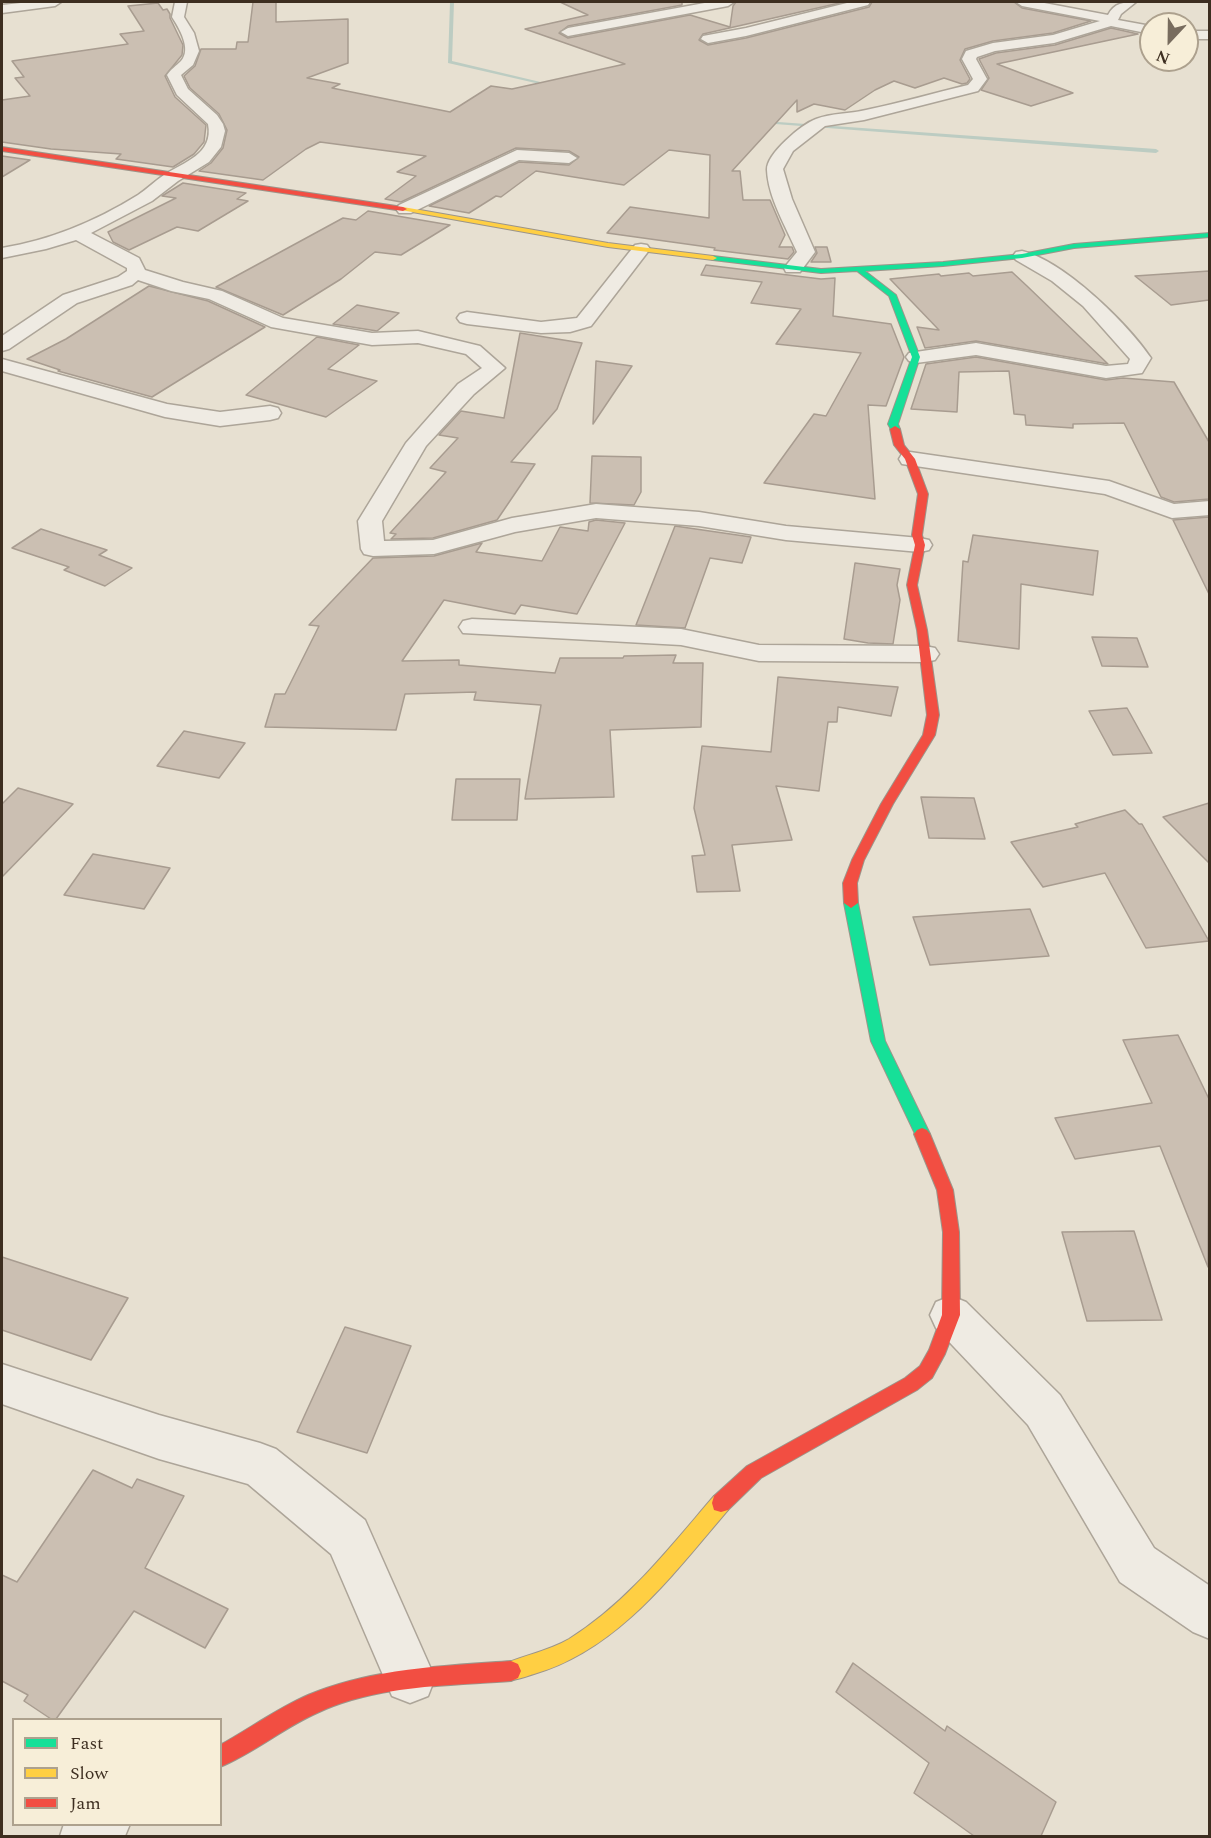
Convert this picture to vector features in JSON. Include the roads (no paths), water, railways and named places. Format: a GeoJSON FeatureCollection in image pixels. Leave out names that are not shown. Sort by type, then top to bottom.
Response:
{"type":"FeatureCollection","features":[{"type":"Feature","properties":{"kind":"street"},"geometry":{"type":"LineString","coordinates":[[2,9],[55,2]]}},
{"type":"Feature","properties":{"kind":"street"},"geometry":{"type":"LineString","coordinates":[[2,253],[36,247],[97,225],[132,205],[176,175],[198,165],[207,156],[217,131],[216,123],[185,96],[175,81],[174,75],[190,60],[192,48],[190,36],[178,17],[181,2]]}},
{"type":"Feature","properties":{"kind":"street"},"geometry":{"type":"LineString","coordinates":[[568,32],[728,2]]}},
{"type":"Feature","properties":{"kind":"street"},"geometry":{"type":"LineString","coordinates":[[708,39],[746,32],[864,2]]}},
{"type":"Feature","properties":{"kind":"street"},"geometry":{"type":"LineString","coordinates":[[1022,2],[1139,27]]}},
{"type":"Feature","properties":{"kind":"street"},"geometry":{"type":"LineString","coordinates":[[793,268],[806,252],[783,200],[775,169],[781,154],[812,126],[821,122],[864,115],[973,88],[980,79],[969,59],[974,52],[993,47],[1054,39],[1111,20],[1115,12],[1130,2]]}},
{"type":"Feature","properties":{"kind":"street"},"geometry":{"type":"LineString","coordinates":[[2,149],[405,209],[641,249],[821,271],[861,271],[1022,256],[1074,246],[1209,236]]}},
{"type":"Feature","properties":{"kind":"street"},"geometry":{"type":"LineString","coordinates":[[405,209],[517,155],[569,158]]}},
{"type":"Feature","properties":{"kind":"street"},"geometry":{"type":"LineString","coordinates":[[77,233],[132,262],[136,273]]}},
{"type":"Feature","properties":{"kind":"street"},"geometry":{"type":"LineString","coordinates":[[467,318],[545,327],[570,327],[584,322],[641,249]]}},
{"type":"Feature","properties":{"kind":"street"},"geometry":{"type":"LineString","coordinates":[[916,357],[976,349],[1106,372],[1135,369],[1141,358],[1090,302],[1059,277],[1022,256]]}},
{"type":"Feature","properties":{"kind":"street"},"geometry":{"type":"LineString","coordinates":[[222,1756],[312,1704],[353,1690],[410,1678],[498,1674],[533,1667],[576,1647],[608,1623],[644,1590],[724,1499],[754,1472],[864,1412],[926,1372],[945,1335],[951,1315],[951,1232],[945,1190],[934,1159],[878,1041],[850,899],[850,883],[858,860],[887,804],[928,735],[933,715],[926,654],[912,585],[920,545],[917,534],[923,494],[910,459],[899,445],[893,424],[916,357],[892,295],[861,271]]}},
{"type":"Feature","properties":{"kind":"street"},"geometry":{"type":"LineString","coordinates":[[2,345],[70,299],[125,281],[136,273]]}},
{"type":"Feature","properties":{"kind":"street"},"geometry":{"type":"LineString","coordinates":[[136,273],[178,287],[215,295],[278,323],[372,339],[418,337],[473,350],[495,368],[466,388],[417,443],[370,520],[373,549],[434,547],[512,525],[596,511],[699,519],[786,533],[920,545]]}},
{"type":"Feature","properties":{"kind":"street"},"geometry":{"type":"LineString","coordinates":[[2,365],[165,410],[219,419],[270,412]]}},
{"type":"Feature","properties":{"kind":"street"},"geometry":{"type":"LineString","coordinates":[[910,459],[1109,488],[1172,510],[1209,508]]}},
{"type":"Feature","properties":{"kind":"street"},"geometry":{"type":"LineString","coordinates":[[472,627],[681,637],[759,653],[926,654]]}},
{"type":"Feature","properties":{"kind":"street"},"geometry":{"type":"LineString","coordinates":[[951,1315],[1044,1410],[1137,1565],[1209,1615]]}},
{"type":"Feature","properties":{"kind":"street"},"geometry":{"type":"LineString","coordinates":[[2,1384],[159,1437],[260,1465],[348,1538],[410,1678]]}},
{"type":"Feature","properties":{"kind":"street"},"geometry":{"type":"LineString","coordinates":[[86,1836],[101,1826]]}},
{"type":"Feature","properties":{"kind":"waterway"},"geometry":{"type":"LineString","coordinates":[[452,2],[450,62],[551,86]]}},
{"type":"Feature","properties":{"kind":"waterway"},"geometry":{"type":"LineString","coordinates":[[764,122],[1156,151]]}}]}
